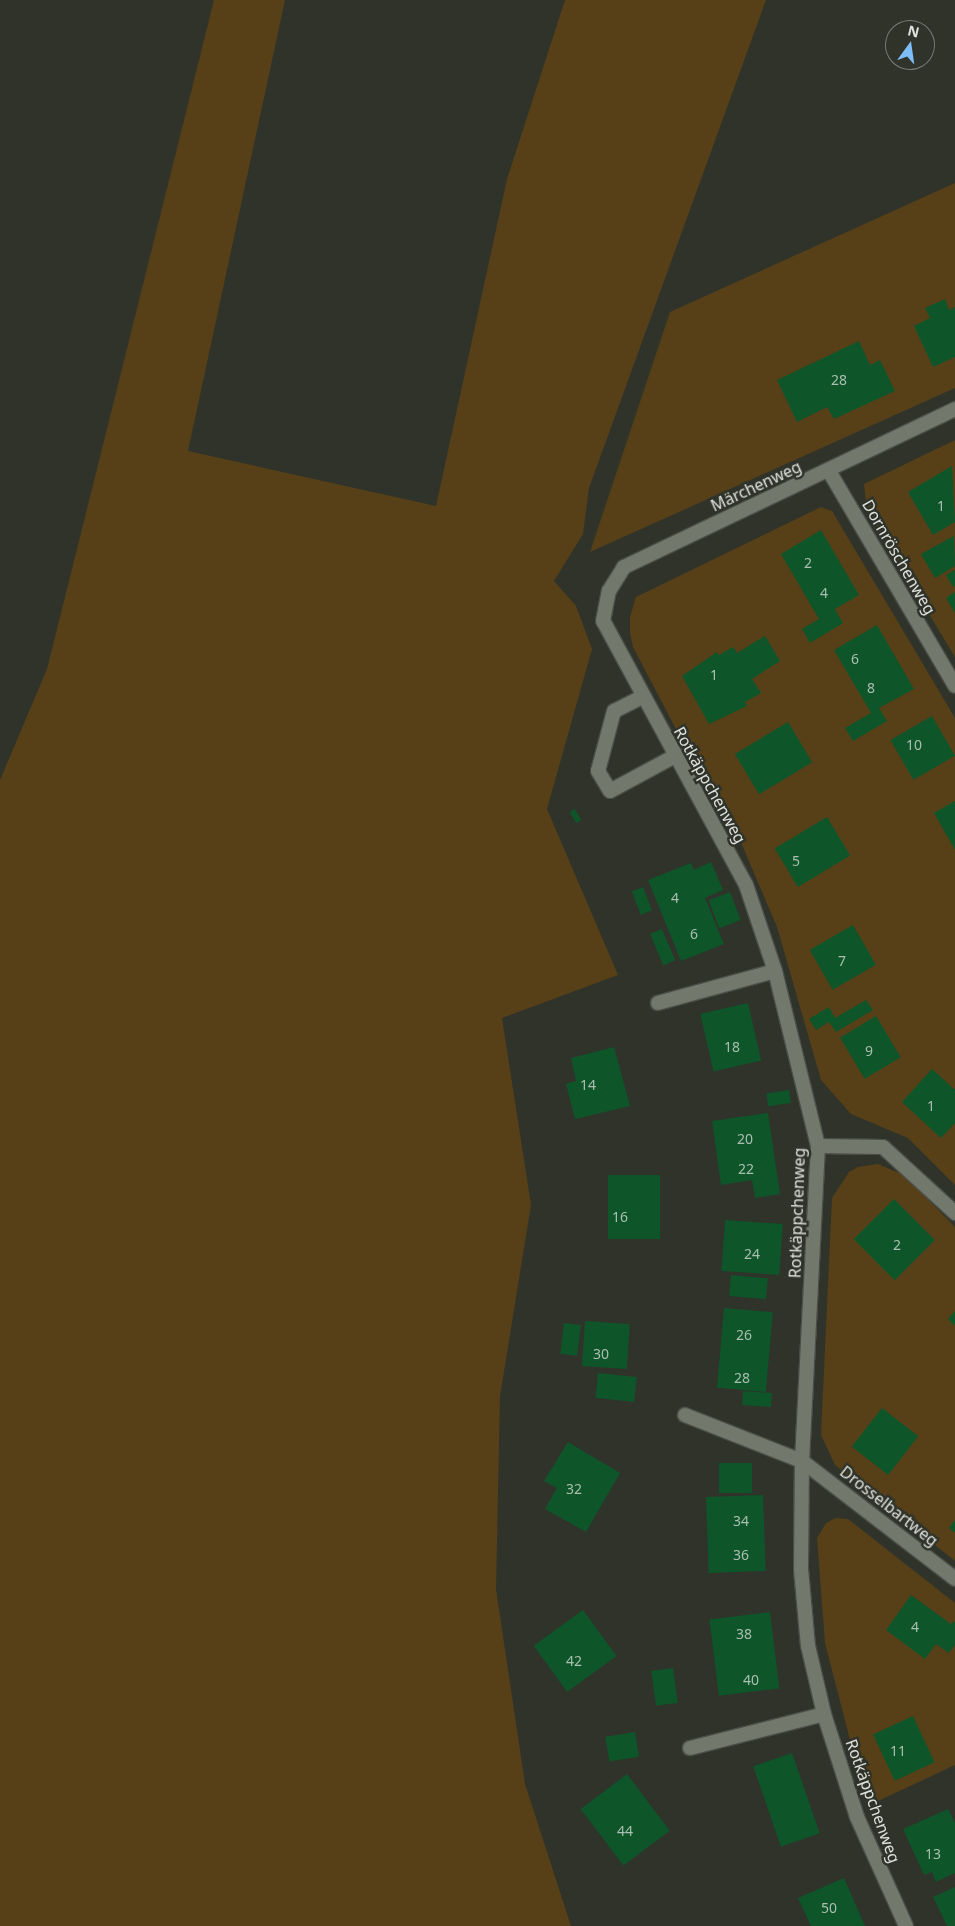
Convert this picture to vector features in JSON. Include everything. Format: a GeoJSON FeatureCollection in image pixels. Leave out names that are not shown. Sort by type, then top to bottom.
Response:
{"type":"FeatureCollection","features":[{"type":"Feature","properties":{"kind":"street","name":"Märchenweg"},"geometry":{"type":"LineString","coordinates":[[603,621],[609,591],[624,566],[829,471],[955,409]]}},
{"type":"Feature","properties":{"kind":"street","name":"Dornröschenweg"},"geometry":{"type":"LineString","coordinates":[[829,471],[955,686]]}},
{"type":"Feature","properties":{"kind":"street","name":"Rotkäppchenweg"},"geometry":{"type":"LineString","coordinates":[[603,621],[642,697],[746,885],[775,971],[818,1146],[802,1461],[804,1598],[808,1646],[824,1714],[866,1840],[906,1926]]}},
{"type":"Feature","properties":{"kind":"street"},"geometry":{"type":"LineString","coordinates":[[642,697],[614,712],[598,771],[610,791],[675,756]]}},
{"type":"Feature","properties":{"kind":"street"},"geometry":{"type":"LineString","coordinates":[[658,1003],[775,971]]}},
{"type":"Feature","properties":{"kind":"street"},"geometry":{"type":"LineString","coordinates":[[818,1146],[883,1147],[955,1213]]}},
{"type":"Feature","properties":{"kind":"street"},"geometry":{"type":"LineString","coordinates":[[685,1415],[802,1461]]}},
{"type":"Feature","properties":{"kind":"street","name":"Drosselbartweg"},"geometry":{"type":"LineString","coordinates":[[802,1461],[955,1579]]}},
{"type":"Feature","properties":{"kind":"street"},"geometry":{"type":"LineString","coordinates":[[690,1748],[824,1714]]}},
{"type":"Feature","properties":{"kind":"shaded area"},"geometry":{"type":"Polygon","coordinates":[[[214,0],[285,0],[188,451],[436,506],[507,179],[565,0],[766,0],[589,488],[583,534],[554,581],[576,606],[592,649],[547,809],[618,975],[502,1018],[531,1205],[500,1396],[496,1589],[525,1784],[571,1926],[0,1926],[0,780],[47,669],[214,0]]]}},
{"type":"Feature","properties":{"kind":"shaded area"},"geometry":{"type":"Polygon","coordinates":[[[955,183],[955,388],[590,552],[670,312],[955,183]]]}},
{"type":"Feature","properties":{"kind":"shaded area"},"geometry":{"type":"Polygon","coordinates":[[[955,440],[955,657],[867,511],[864,484],[955,440]]]}},
{"type":"Feature","properties":{"kind":"shaded area"},"geometry":{"type":"Polygon","coordinates":[[[821,507],[832,511],[955,718],[955,1185],[908,1138],[851,1114],[821,1080],[777,927],[740,840],[688,752],[633,647],[630,633],[630,617],[636,597],[821,507]]]}},
{"type":"Feature","properties":{"kind":"shaded area"},"geometry":{"type":"Polygon","coordinates":[[[878,1164],[904,1175],[955,1227],[955,1561],[835,1465],[821,1435],[832,1198],[849,1172],[858,1167],[878,1164]]]}},
{"type":"Feature","properties":{"kind":"shaded area"},"geometry":{"type":"Polygon","coordinates":[[[836,1518],[848,1519],[955,1603],[955,1765],[876,1802],[865,1798],[825,1643],[817,1538],[826,1523],[836,1518]]]}},
{"type":"Feature","properties":{"kind":"building"},"geometry":{"type":"Polygon","coordinates":[[[945,299],[949,310],[955,307],[955,357],[933,367],[914,326],[930,318],[925,308],[945,299]]]}},
{"type":"Feature","properties":{"kind":"building"},"geometry":{"type":"Polygon","coordinates":[[[859,341],[870,365],[880,360],[895,391],[834,419],[827,407],[797,422],[777,380],[859,341]]]}},
{"type":"Feature","properties":{"kind":"building"},"geometry":{"type":"Polygon","coordinates":[[[952,466],[955,522],[933,535],[908,492],[952,466]]]}},
{"type":"Feature","properties":{"kind":"building"},"geometry":{"type":"Polygon","coordinates":[[[821,530],[859,595],[835,609],[843,623],[810,643],[802,629],[819,619],[781,554],[821,530]]]}},
{"type":"Feature","properties":{"kind":"building"},"geometry":{"type":"Polygon","coordinates":[[[954,536],[955,566],[935,578],[921,554],[954,536]]]}},
{"type":"Feature","properties":{"kind":"building"},"geometry":{"type":"Polygon","coordinates":[[[955,570],[955,586],[953,587],[946,575],[955,570]]]}},
{"type":"Feature","properties":{"kind":"building"},"geometry":{"type":"Polygon","coordinates":[[[955,592],[955,613],[946,598],[955,592]]]}},
{"type":"Feature","properties":{"kind":"building"},"geometry":{"type":"Polygon","coordinates":[[[877,625],[914,689],[879,708],[887,721],[853,741],[845,728],[871,713],[834,650],[877,625]]]}},
{"type":"Feature","properties":{"kind":"building"},"geometry":{"type":"Polygon","coordinates":[[[765,636],[780,661],[752,679],[761,693],[745,702],[747,706],[709,724],[682,676],[717,652],[719,655],[733,647],[737,653],[765,636]]]}},
{"type":"Feature","properties":{"kind":"building"},"geometry":{"type":"Polygon","coordinates":[[[932,716],[955,756],[913,780],[890,740],[932,716]]]}},
{"type":"Feature","properties":{"kind":"building"},"geometry":{"type":"Polygon","coordinates":[[[788,722],[812,762],[759,794],[735,754],[788,722]]]}},
{"type":"Feature","properties":{"kind":"building"},"geometry":{"type":"Polygon","coordinates":[[[955,801],[955,850],[934,813],[955,801]]]}},
{"type":"Feature","properties":{"kind":"building"},"geometry":{"type":"Polygon","coordinates":[[[575,809],[581,820],[576,823],[570,812],[575,809]]]}},
{"type":"Feature","properties":{"kind":"building"},"geometry":{"type":"Polygon","coordinates":[[[827,817],[850,856],[798,887],[775,848],[827,817]]]}},
{"type":"Feature","properties":{"kind":"building"},"geometry":{"type":"Polygon","coordinates":[[[711,862],[723,890],[705,898],[724,944],[681,961],[648,880],[691,863],[694,870],[711,862]]]}},
{"type":"Feature","properties":{"kind":"building"},"geometry":{"type":"Polygon","coordinates":[[[643,887],[652,910],[641,915],[632,891],[643,887]]]}},
{"type":"Feature","properties":{"kind":"building"},"geometry":{"type":"Polygon","coordinates":[[[730,892],[741,920],[719,928],[709,900],[730,892]]]}},
{"type":"Feature","properties":{"kind":"building"},"geometry":{"type":"Polygon","coordinates":[[[853,925],[876,965],[833,990],[810,950],[853,925]]]}},
{"type":"Feature","properties":{"kind":"building"},"geometry":{"type":"Polygon","coordinates":[[[662,929],[675,960],[663,965],[650,934],[662,929]]]}},
{"type":"Feature","properties":{"kind":"building"},"geometry":{"type":"Polygon","coordinates":[[[866,1000],[873,1010],[836,1032],[829,1022],[816,1030],[809,1019],[829,1007],[835,1018],[866,1000]]]}},
{"type":"Feature","properties":{"kind":"building"},"geometry":{"type":"Polygon","coordinates":[[[748,1003],[761,1060],[714,1072],[700,1014],[748,1003]]]}},
{"type":"Feature","properties":{"kind":"building"},"geometry":{"type":"Polygon","coordinates":[[[876,1016],[901,1057],[865,1079],[840,1038],[876,1016]]]}},
{"type":"Feature","properties":{"kind":"building"},"geometry":{"type":"Polygon","coordinates":[[[614,1047],[630,1106],[575,1119],[566,1084],[576,1081],[571,1058],[614,1047]]]}},
{"type":"Feature","properties":{"kind":"building"},"geometry":{"type":"Polygon","coordinates":[[[932,1069],[955,1090],[955,1123],[941,1138],[902,1102],[932,1069]]]}},
{"type":"Feature","properties":{"kind":"building"},"geometry":{"type":"Polygon","coordinates":[[[789,1090],[791,1103],[768,1106],[766,1094],[789,1090]]]}},
{"type":"Feature","properties":{"kind":"building"},"geometry":{"type":"Polygon","coordinates":[[[768,1113],[780,1194],[755,1198],[752,1180],[721,1185],[712,1121],[768,1113]]]}},
{"type":"Feature","properties":{"kind":"building"},"geometry":{"type":"Polygon","coordinates":[[[608,1175],[660,1175],[660,1239],[608,1239],[608,1175]]]}},
{"type":"Feature","properties":{"kind":"building"},"geometry":{"type":"Polygon","coordinates":[[[894,1199],[935,1240],[895,1280],[854,1239],[894,1199]]]}},
{"type":"Feature","properties":{"kind":"building"},"geometry":{"type":"Polygon","coordinates":[[[725,1220],[783,1224],[779,1275],[721,1271],[725,1220]]]}},
{"type":"Feature","properties":{"kind":"building"},"geometry":{"type":"Polygon","coordinates":[[[731,1275],[768,1278],[766,1299],[729,1296],[731,1275]]]}},
{"type":"Feature","properties":{"kind":"building"},"geometry":{"type":"Polygon","coordinates":[[[724,1308],[773,1312],[766,1392],[717,1388],[724,1308]]]}},
{"type":"Feature","properties":{"kind":"building"},"geometry":{"type":"Polygon","coordinates":[[[955,1311],[955,1326],[948,1319],[955,1311]]]}},
{"type":"Feature","properties":{"kind":"building"},"geometry":{"type":"Polygon","coordinates":[[[585,1321],[630,1324],[627,1369],[582,1366],[585,1321]]]}},
{"type":"Feature","properties":{"kind":"building"},"geometry":{"type":"Polygon","coordinates":[[[564,1323],[581,1325],[577,1356],[560,1354],[564,1323]]]}},
{"type":"Feature","properties":{"kind":"building"},"geometry":{"type":"Polygon","coordinates":[[[598,1373],[637,1377],[634,1402],[595,1398],[598,1373]]]}},
{"type":"Feature","properties":{"kind":"building"},"geometry":{"type":"Polygon","coordinates":[[[743,1391],[772,1393],[771,1407],[742,1405],[743,1391]]]}},
{"type":"Feature","properties":{"kind":"building"},"geometry":{"type":"Polygon","coordinates":[[[882,1408],[918,1436],[888,1475],[852,1447],[882,1408]]]}},
{"type":"Feature","properties":{"kind":"building"},"geometry":{"type":"Polygon","coordinates":[[[568,1442],[620,1473],[586,1532],[545,1509],[557,1488],[544,1481],[568,1442]]]}},
{"type":"Feature","properties":{"kind":"building"},"geometry":{"type":"Polygon","coordinates":[[[719,1463],[752,1463],[752,1493],[719,1493],[719,1463]]]}},
{"type":"Feature","properties":{"kind":"building"},"geometry":{"type":"Polygon","coordinates":[[[763,1495],[766,1571],[709,1573],[706,1497],[763,1495]]]}},
{"type":"Feature","properties":{"kind":"building"},"geometry":{"type":"Polygon","coordinates":[[[955,1520],[955,1533],[949,1528],[955,1520]]]}},
{"type":"Feature","properties":{"kind":"building"},"geometry":{"type":"Polygon","coordinates":[[[911,1595],[951,1624],[955,1621],[955,1645],[949,1653],[936,1644],[925,1659],[886,1630],[911,1595]]]}},
{"type":"Feature","properties":{"kind":"building"},"geometry":{"type":"Polygon","coordinates":[[[583,1610],[617,1656],[567,1692],[534,1646],[583,1610]]]}},
{"type":"Feature","properties":{"kind":"building"},"geometry":{"type":"Polygon","coordinates":[[[770,1612],[779,1688],[719,1696],[709,1619],[770,1612]]]}},
{"type":"Feature","properties":{"kind":"building"},"geometry":{"type":"Polygon","coordinates":[[[673,1668],[678,1703],[656,1706],[651,1671],[673,1668]]]}},
{"type":"Feature","properties":{"kind":"building"},"geometry":{"type":"Polygon","coordinates":[[[913,1716],[935,1762],[895,1781],[873,1735],[913,1716]]]}},
{"type":"Feature","properties":{"kind":"building"},"geometry":{"type":"Polygon","coordinates":[[[635,1732],[639,1757],[609,1761],[605,1737],[635,1732]]]}},
{"type":"Feature","properties":{"kind":"building"},"geometry":{"type":"Polygon","coordinates":[[[792,1753],[820,1833],[781,1847],[753,1766],[792,1753]]]}},
{"type":"Feature","properties":{"kind":"building"},"geometry":{"type":"Polygon","coordinates":[[[627,1774],[670,1831],[623,1866],[581,1809],[627,1774]]]}},
{"type":"Feature","properties":{"kind":"building"},"geometry":{"type":"Polygon","coordinates":[[[948,1809],[955,1823],[955,1873],[936,1882],[932,1872],[924,1875],[903,1829],[948,1809]]]}},
{"type":"Feature","properties":{"kind":"building"},"geometry":{"type":"Polygon","coordinates":[[[844,1878],[865,1926],[811,1926],[798,1898],[844,1878]]]}},
{"type":"Feature","properties":{"kind":"building"},"geometry":{"type":"Polygon","coordinates":[[[955,1887],[955,1926],[947,1926],[933,1897],[955,1887]]]}}]}
